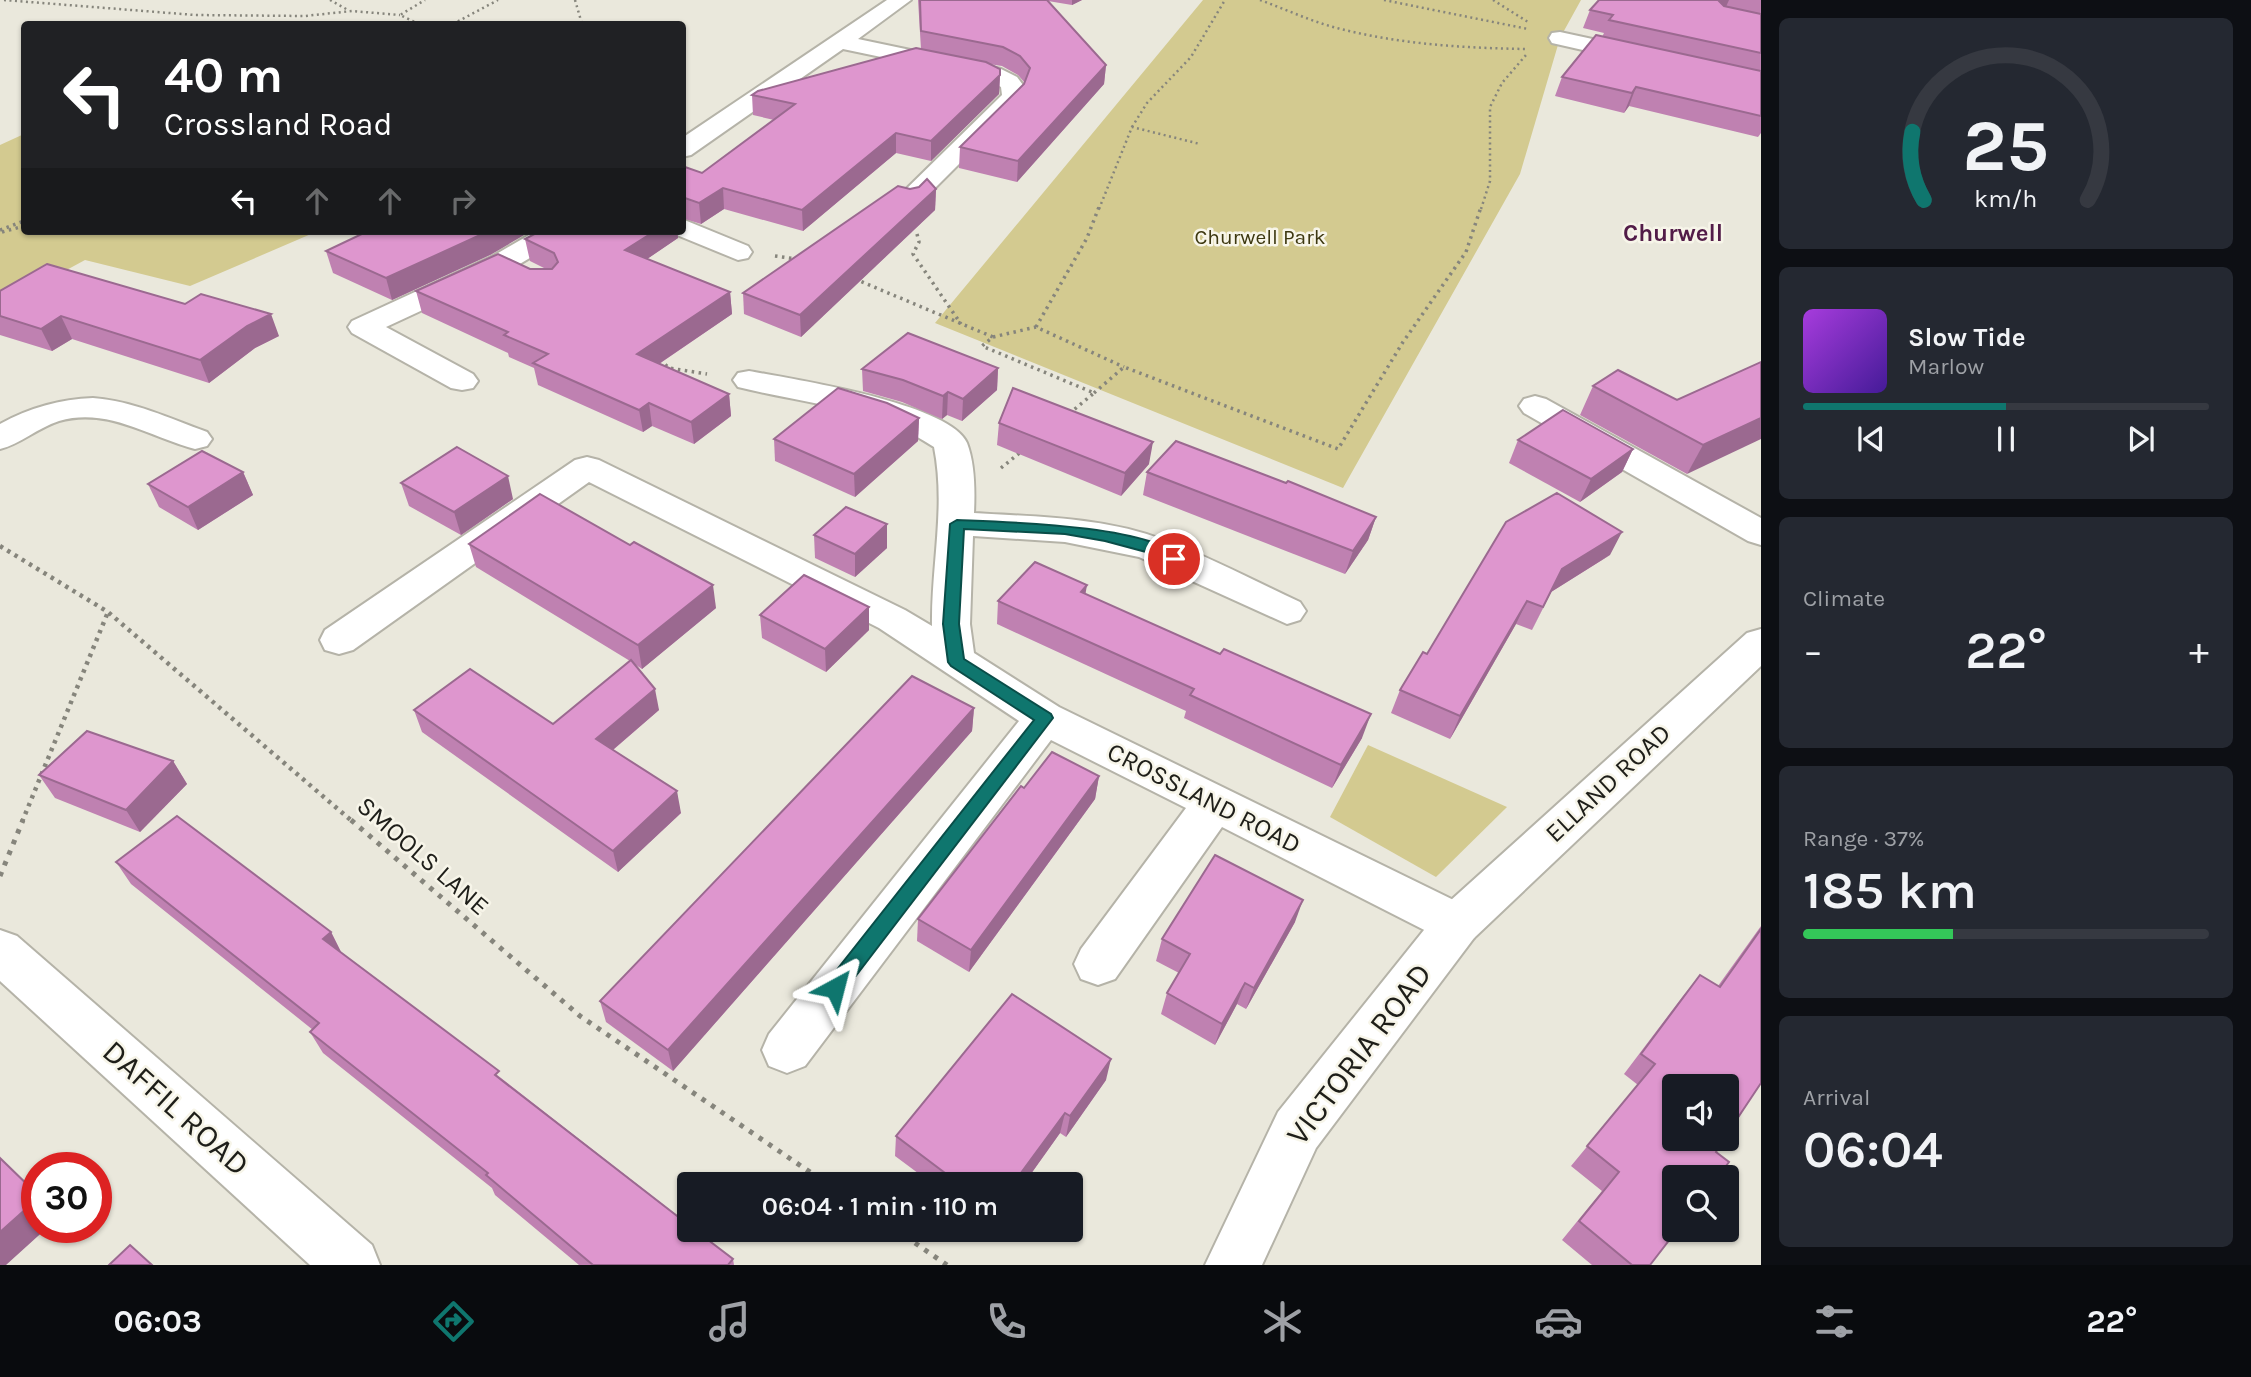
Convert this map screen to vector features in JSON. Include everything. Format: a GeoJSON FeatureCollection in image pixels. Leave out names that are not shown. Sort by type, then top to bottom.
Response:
{"type":"FeatureCollection","features":[{"type":"Feature","properties":{"kind":"street"},"geometry":{"type":"LineString","coordinates":[[686,147],[901,0]]}},
{"type":"Feature","properties":{"kind":"street"},"geometry":{"type":"LineString","coordinates":[[1560,38],[1667,62]]}},
{"type":"Feature","properties":{"kind":"street"},"geometry":{"type":"LineString","coordinates":[[839,42],[993,75],[1009,82],[1014,89],[1013,97],[909,199]]}},
{"type":"Feature","properties":{"kind":"street"},"geometry":{"type":"LineString","coordinates":[[686,229],[738,251]]}},
{"type":"Feature","properties":{"kind":"street"},"geometry":{"type":"LineString","coordinates":[[462,381],[363,327],[503,262],[548,235]]}},
{"type":"Feature","properties":{"kind":"street"},"geometry":{"type":"LineString","coordinates":[[503,262],[535,277]]}},
{"type":"Feature","properties":{"kind":"street"},"geometry":{"type":"LineString","coordinates":[[749,380],[857,401],[899,413],[928,426],[950,443],[956,472],[957,514],[951,624],[956,662]]}},
{"type":"Feature","properties":{"kind":"street"},"geometry":{"type":"LineString","coordinates":[[1535,406],[1761,533]]}},
{"type":"Feature","properties":{"kind":"street"},"geometry":{"type":"LineString","coordinates":[[0,439],[10,431],[43,416],[76,408],[109,409],[195,439]]}},
{"type":"Feature","properties":{"kind":"street","name":"CROSSLAND ROAD"},"geometry":{"type":"LineString","coordinates":[[340,640],[587,467],[892,619],[1045,718],[1457,924]]}},
{"type":"Feature","properties":{"kind":"street"},"geometry":{"type":"LineString","coordinates":[[957,514],[1065,530],[1151,548],[1287,611]]}},
{"type":"Feature","properties":{"kind":"street","name":"ELLAND ROAD"},"geometry":{"type":"LineString","coordinates":[[1457,924],[1761,643]]}},
{"type":"Feature","properties":{"kind":"street"},"geometry":{"type":"LineString","coordinates":[[787,1050],[1045,718]]}},
{"type":"Feature","properties":{"kind":"street"},"geometry":{"type":"LineString","coordinates":[[1098,964],[1215,803]]}},
{"type":"Feature","properties":{"kind":"street","name":"VICTORIA ROAD"},"geometry":{"type":"LineString","coordinates":[[1233,1265],[1297,1130],[1457,924]]}},
{"type":"Feature","properties":{"kind":"street","name":"DAFFIL ROAD"},"geometry":{"type":"LineString","coordinates":[[0,951],[352,1265]]}},
{"type":"Feature","properties":{"kind":"path"},"geometry":{"type":"LineString","coordinates":[[4,0],[195,15],[305,16],[352,11],[400,15],[413,21]]}},
{"type":"Feature","properties":{"kind":"path"},"geometry":{"type":"LineString","coordinates":[[330,0],[352,11]]}},
{"type":"Feature","properties":{"kind":"path"},"geometry":{"type":"LineString","coordinates":[[400,15],[425,0]]}},
{"type":"Feature","properties":{"kind":"path"},"geometry":{"type":"LineString","coordinates":[[459,21],[498,0]]}},
{"type":"Feature","properties":{"kind":"path"},"geometry":{"type":"LineString","coordinates":[[575,0],[581,21]]}},
{"type":"Feature","properties":{"kind":"path"},"geometry":{"type":"LineString","coordinates":[[1036,327],[1087,237],[1132,127],[1147,103],[1191,57],[1225,0]]}},
{"type":"Feature","properties":{"kind":"path"},"geometry":{"type":"LineString","coordinates":[[1094,393],[982,346],[993,337],[1036,327],[1124,367],[1338,449],[1403,342],[1466,253],[1490,181],[1490,107],[1502,83],[1531,49],[1461,47],[1395,40],[1335,27],[1260,0]]}},
{"type":"Feature","properties":{"kind":"path"},"geometry":{"type":"LineString","coordinates":[[1384,0],[1532,29]]}},
{"type":"Feature","properties":{"kind":"path"},"geometry":{"type":"LineString","coordinates":[[1132,127],[1200,144]]}},
{"type":"Feature","properties":{"kind":"path"},"geometry":{"type":"LineString","coordinates":[[909,199],[919,242],[913,254],[962,326]]}},
{"type":"Feature","properties":{"kind":"path"},"geometry":{"type":"LineString","coordinates":[[0,231],[21,224]]}},
{"type":"Feature","properties":{"kind":"path"},"geometry":{"type":"LineString","coordinates":[[738,251],[800,259]]}},
{"type":"Feature","properties":{"kind":"path"},"geometry":{"type":"LineString","coordinates":[[850,277],[993,337]]}},
{"type":"Feature","properties":{"kind":"path"},"geometry":{"type":"LineString","coordinates":[[652,353],[669,368],[749,380]]}},
{"type":"Feature","properties":{"kind":"path"},"geometry":{"type":"LineString","coordinates":[[1063,419],[1124,367]]}},
{"type":"Feature","properties":{"kind":"path"},"geometry":{"type":"LineString","coordinates":[[957,514],[1031,444]]}},
{"type":"Feature","properties":{"kind":"path","name":"SMOOLS LANE"},"geometry":{"type":"LineString","coordinates":[[0,546],[108,612],[580,1016],[810,1172]]}},
{"type":"Feature","properties":{"kind":"path"},"geometry":{"type":"LineString","coordinates":[[0,876],[108,612]]}},
{"type":"Feature","properties":{"kind":"path"},"geometry":{"type":"LineString","coordinates":[[913,1242],[947,1265]]}},
{"type":"Feature","properties":{"kind":"green space","name":"Churwell Park"},"geometry":{"type":"Polygon","coordinates":[[[1203,0],[1581,0],[1560,38],[1520,174],[1343,488],[935,323],[1203,0]]]}},
{"type":"Feature","properties":{"kind":"green space"},"geometry":{"type":"Polygon","coordinates":[[[21,135],[21,235],[309,235],[190,286],[85,260],[0,306],[0,145],[21,135]]]}},
{"type":"Feature","properties":{"kind":"green space"},"geometry":{"type":"Polygon","coordinates":[[[1368,745],[1507,807],[1436,877],[1330,817],[1368,745]]]}},
{"type":"Feature","properties":{"kind":"building"},"geometry":{"type":"Polygon","coordinates":[[[920,0],[1047,0],[1106,65],[1018,161],[960,147],[1024,84],[1030,68],[1020,56],[1003,47],[921,31],[920,0]]]}},
{"type":"Feature","properties":{"kind":"building"},"geometry":{"type":"Polygon","coordinates":[[[1599,0],[1718,0],[1724,6],[1761,14],[1761,53],[1609,20],[1613,15],[1590,10],[1599,0]]]}},
{"type":"Feature","properties":{"kind":"building"},"geometry":{"type":"Polygon","coordinates":[[[1596,35],[1761,71],[1761,116],[1636,87],[1632,93],[1562,77],[1596,35]]]}},
{"type":"Feature","properties":{"kind":"building"},"geometry":{"type":"Polygon","coordinates":[[[916,48],[986,62],[1000,69],[1000,75],[931,141],[896,133],[802,210],[723,188],[699,203],[686,198],[686,167],[702,173],[795,104],[752,95],[758,91],[916,48]]]}},
{"type":"Feature","properties":{"kind":"building"},"geometry":{"type":"Polygon","coordinates":[[[927,179],[936,189],[800,315],[743,293],[898,186],[910,189],[919,187],[927,179]]]}},
{"type":"Feature","properties":{"kind":"building"},"geometry":{"type":"Polygon","coordinates":[[[360,235],[480,235],[386,278],[326,251],[360,235]]]}},
{"type":"Feature","properties":{"kind":"building"},"geometry":{"type":"Polygon","coordinates":[[[532,235],[649,235],[625,250],[730,292],[637,354],[729,394],[691,422],[649,403],[639,410],[533,363],[548,354],[504,335],[508,332],[416,291],[498,254],[530,269],[552,269],[558,262],[554,253],[525,239],[532,235]]]}},
{"type":"Feature","properties":{"kind":"building"},"geometry":{"type":"Polygon","coordinates":[[[47,264],[185,304],[201,294],[271,314],[247,326],[200,360],[61,316],[41,329],[0,316],[0,291],[47,264]]]}},
{"type":"Feature","properties":{"kind":"building"},"geometry":{"type":"Polygon","coordinates":[[[908,333],[998,368],[963,399],[948,392],[943,396],[903,380],[862,369],[908,333]]]}},
{"type":"Feature","properties":{"kind":"building"},"geometry":{"type":"Polygon","coordinates":[[[1761,362],[1761,418],[1703,445],[1593,386],[1618,370],[1677,400],[1761,362]]]}},
{"type":"Feature","properties":{"kind":"building"},"geometry":{"type":"Polygon","coordinates":[[[838,388],[887,403],[919,418],[854,474],[774,439],[838,388]]]}},
{"type":"Feature","properties":{"kind":"building"},"geometry":{"type":"Polygon","coordinates":[[[1013,388],[1153,442],[1125,473],[999,423],[1013,388]]]}},
{"type":"Feature","properties":{"kind":"building"},"geometry":{"type":"Polygon","coordinates":[[[1563,410],[1633,449],[1591,479],[1518,440],[1563,410]]]}},
{"type":"Feature","properties":{"kind":"building"},"geometry":{"type":"Polygon","coordinates":[[[1176,441],[1286,483],[1288,481],[1376,517],[1353,551],[1147,472],[1176,441]]]}},
{"type":"Feature","properties":{"kind":"building"},"geometry":{"type":"Polygon","coordinates":[[[457,447],[508,476],[454,512],[401,483],[457,447]]]}},
{"type":"Feature","properties":{"kind":"building"},"geometry":{"type":"Polygon","coordinates":[[[202,451],[243,472],[188,507],[148,484],[202,451]]]}},
{"type":"Feature","properties":{"kind":"building"},"geometry":{"type":"Polygon","coordinates":[[[1557,493],[1622,532],[1562,569],[1543,607],[1527,601],[1460,716],[1400,690],[1423,652],[1427,654],[1506,522],[1557,493]]]}},
{"type":"Feature","properties":{"kind":"building"},"geometry":{"type":"Polygon","coordinates":[[[540,494],[630,545],[634,542],[713,585],[638,645],[469,544],[540,494]]]}},
{"type":"Feature","properties":{"kind":"building"},"geometry":{"type":"Polygon","coordinates":[[[846,507],[887,524],[855,554],[814,535],[846,507]]]}},
{"type":"Feature","properties":{"kind":"building"},"geometry":{"type":"Polygon","coordinates":[[[1035,562],[1087,585],[1081,592],[1220,654],[1224,649],[1371,714],[1341,765],[1190,695],[1194,689],[998,601],[1035,562]]]}},
{"type":"Feature","properties":{"kind":"building"},"geometry":{"type":"Polygon","coordinates":[[[804,575],[869,607],[825,649],[760,615],[804,575]]]}},
{"type":"Feature","properties":{"kind":"building"},"geometry":{"type":"Polygon","coordinates":[[[631,660],[655,689],[596,739],[677,791],[613,851],[414,710],[470,669],[553,724],[631,660]]]}},
{"type":"Feature","properties":{"kind":"building"},"geometry":{"type":"Polygon","coordinates":[[[912,676],[974,708],[668,1050],[600,1001],[912,676]]]}},
{"type":"Feature","properties":{"kind":"building"},"geometry":{"type":"Polygon","coordinates":[[[87,731],[173,761],[126,810],[39,775],[87,731]]]}},
{"type":"Feature","properties":{"kind":"building"},"geometry":{"type":"Polygon","coordinates":[[[1052,752],[1099,776],[971,950],[918,919],[1021,786],[1024,788],[1052,752]]]}},
{"type":"Feature","properties":{"kind":"building"},"geometry":{"type":"Polygon","coordinates":[[[177,816],[331,932],[323,939],[499,1071],[495,1075],[677,1216],[677,1242],[711,1242],[733,1259],[728,1265],[593,1265],[486,1175],[488,1173],[310,1032],[319,1023],[116,862],[177,816]]]}},
{"type":"Feature","properties":{"kind":"building"},"geometry":{"type":"Polygon","coordinates":[[[1215,855],[1303,900],[1254,988],[1245,983],[1222,1024],[1167,993],[1190,954],[1162,939],[1215,855]]]}},
{"type":"Feature","properties":{"kind":"building"},"geometry":{"type":"Polygon","coordinates":[[[1761,929],[1761,1083],[1739,1116],[1739,1074],[1662,1074],[1662,1151],[1717,1151],[1729,1162],[1727,1165],[1662,1165],[1662,1242],[1668,1242],[1650,1265],[1632,1265],[1579,1221],[1619,1172],[1587,1146],[1655,1064],[1641,1054],[1700,975],[1720,987],[1761,929]]]}},
{"type":"Feature","properties":{"kind":"building"},"geometry":{"type":"Polygon","coordinates":[[[1012,994],[1111,1059],[1070,1116],[1065,1113],[1022,1172],[944,1172],[896,1136],[1012,994]]]}},
{"type":"Feature","properties":{"kind":"building"},"geometry":{"type":"Polygon","coordinates":[[[0,1158],[21,1178],[21,1213],[0,1232],[0,1158]]]}},
{"type":"Feature","properties":{"kind":"building"},"geometry":{"type":"Polygon","coordinates":[[[130,1245],[152,1265],[109,1265],[130,1245]]]}},
{"type":"Feature","properties":{"kind":"district","name":"Churwell"},"geometry":{"type":"Point","coordinates":[1673,233]}},
{"type":"Feature","properties":{"kind":"route"},"geometry":{"type":"LineString","coordinates":[[835,988],[1045,718],[956,662],[951,624],[957,524],[1065,530],[1105,536],[1151,548],[1174,559]]}}]}
